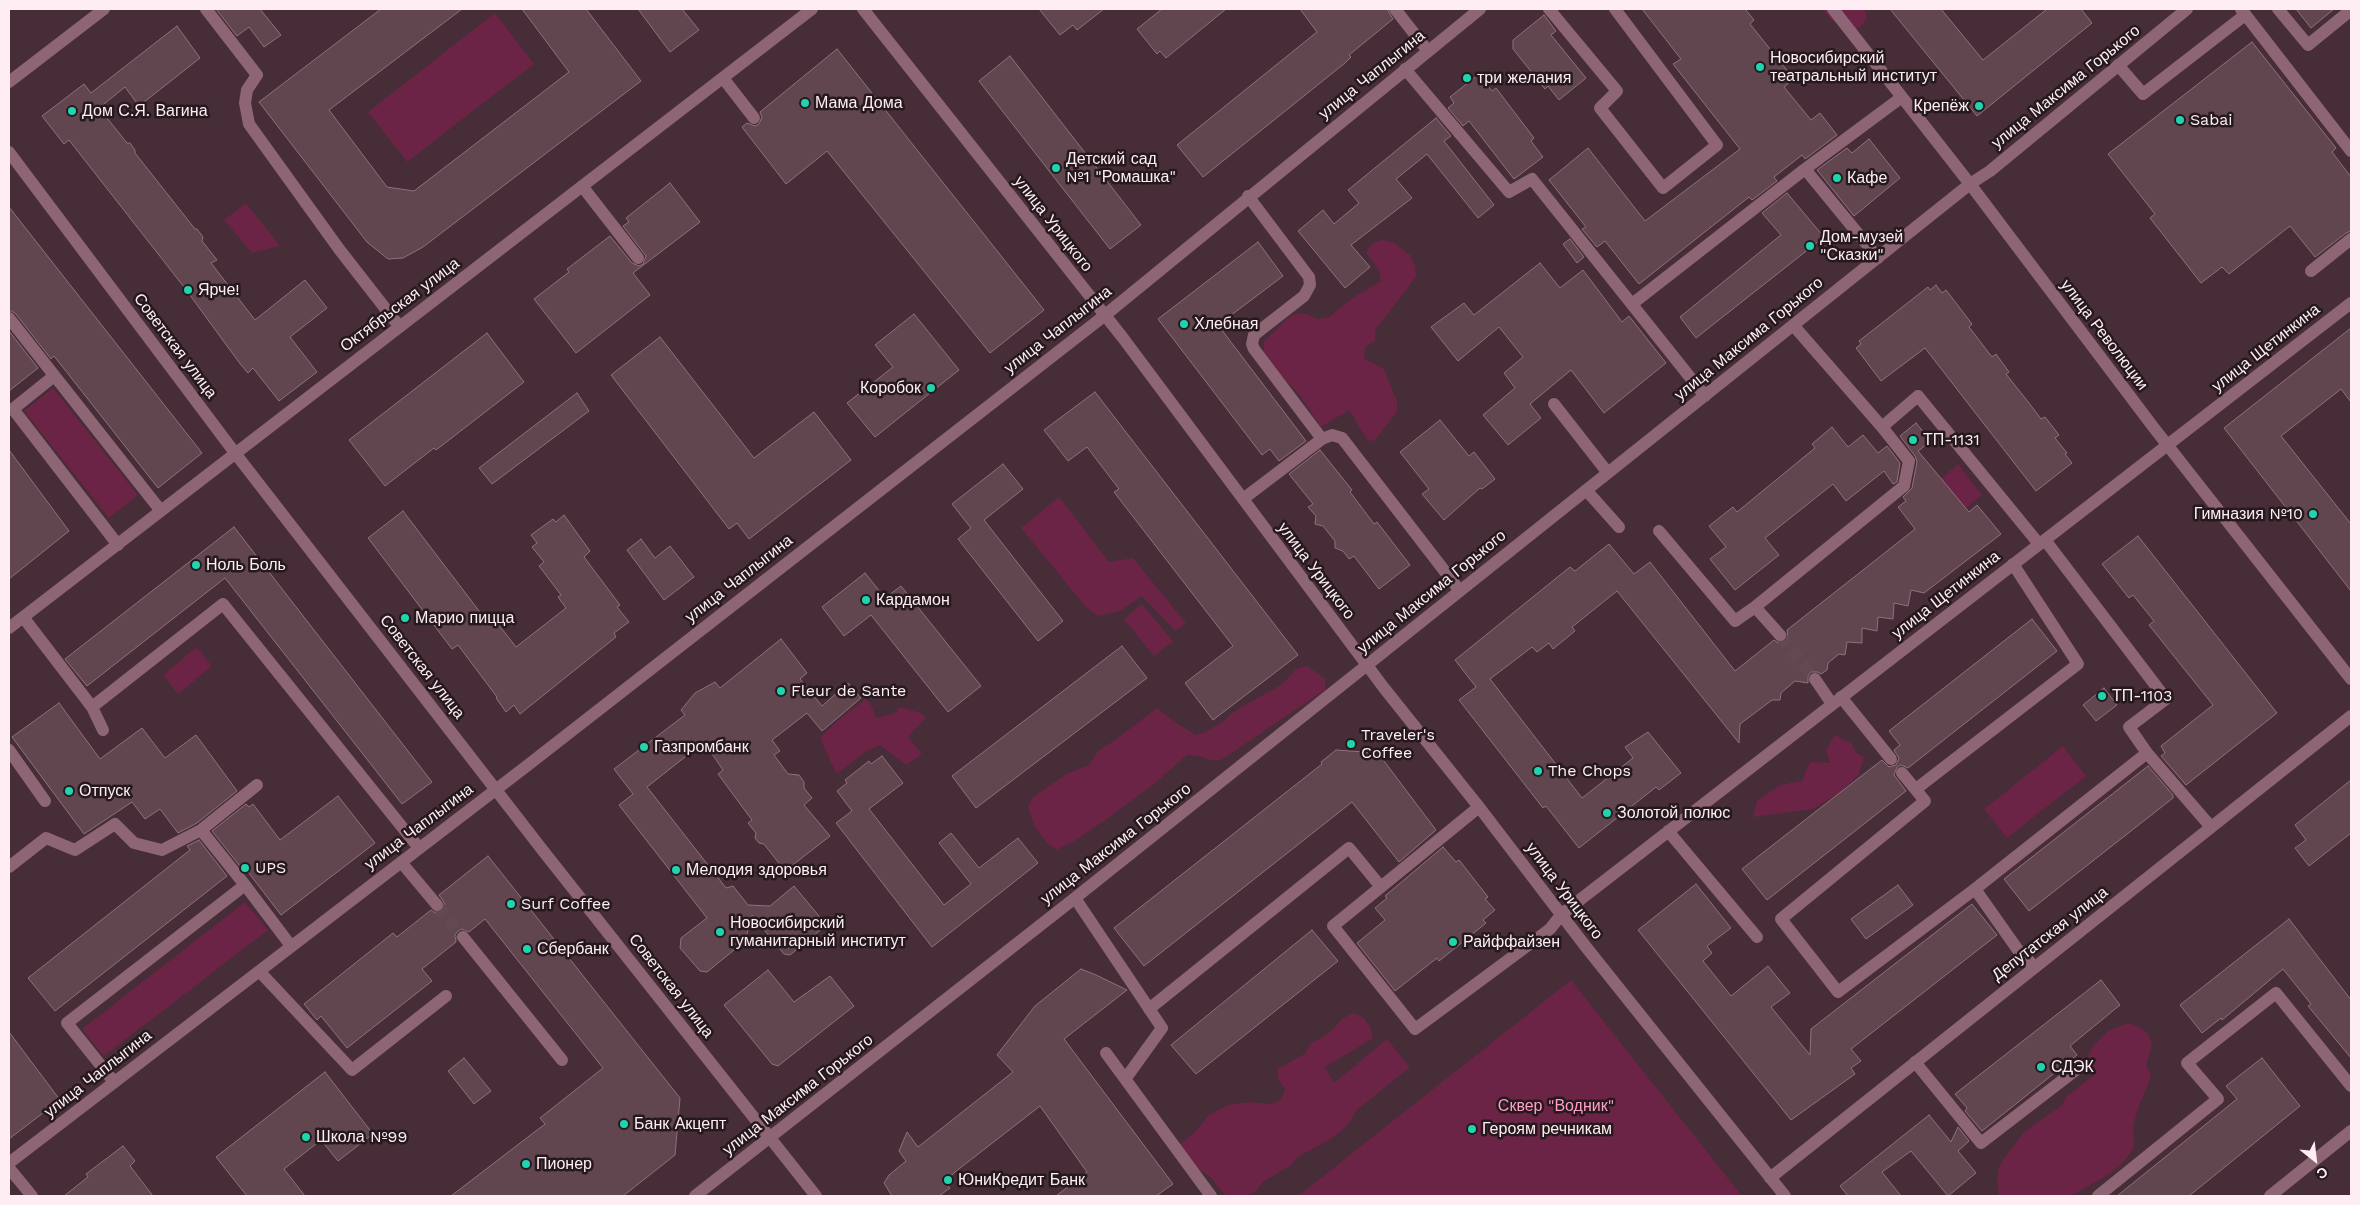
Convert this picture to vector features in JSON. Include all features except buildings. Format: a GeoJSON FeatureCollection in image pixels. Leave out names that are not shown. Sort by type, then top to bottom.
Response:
{"type":"FeatureCollection","features":[{"type":"Feature","properties":{"kind":"street"},"geometry":{"type":"LineString","coordinates":[[9,82],[104,9]]}},
{"type":"Feature","properties":{"kind":"street"},"geometry":{"type":"LineString","coordinates":[[206,9],[257,75],[248,90],[245,103],[249,124],[339,249],[399,326]]}},
{"type":"Feature","properties":{"kind":"street","name":"Октябрьская улица"},"geometry":{"type":"LineString","coordinates":[[9,628],[812,9]]}},
{"type":"Feature","properties":{"kind":"street","name":"улица Урицкого"},"geometry":{"type":"LineString","coordinates":[[863,9],[1123,338],[1367,665],[1785,1196]]}},
{"type":"Feature","properties":{"kind":"street"},"geometry":{"type":"LineString","coordinates":[[1395,9],[1428,51]]}},
{"type":"Feature","properties":{"kind":"street","name":"улица Чаплыгина"},"geometry":{"type":"LineString","coordinates":[[9,1163],[496,789],[1104,316],[1248,196],[1480,9]]}},
{"type":"Feature","properties":{"kind":"street"},"geometry":{"type":"LineString","coordinates":[[1550,9],[1618,91],[1600,108],[1663,188],[1717,145],[1615,9]]}},
{"type":"Feature","properties":{"kind":"street","name":"улица Революции"},"geometry":{"type":"LineString","coordinates":[[1833,9],[1970,184],[2168,445],[2351,679]]}},
{"type":"Feature","properties":{"kind":"street","name":"улица Максима Горького"},"geometry":{"type":"LineString","coordinates":[[695,1196],[1074,898],[1970,184],[1990,171],[2187,9]]}},
{"type":"Feature","properties":{"kind":"street"},"geometry":{"type":"LineString","coordinates":[[2278,9],[2308,45],[2351,10]]}},
{"type":"Feature","properties":{"kind":"street"},"geometry":{"type":"LineString","coordinates":[[2118,65],[2143,94],[2243,12],[2351,151]]}},
{"type":"Feature","properties":{"kind":"street"},"geometry":{"type":"LineString","coordinates":[[1405,69],[1508,192],[1532,179],[1705,396]]}},
{"type":"Feature","properties":{"kind":"street"},"geometry":{"type":"LineString","coordinates":[[723,78],[754,118]]}},
{"type":"Feature","properties":{"kind":"street"},"geometry":{"type":"LineString","coordinates":[[1632,304],[1805,168],[1902,97]]}},
{"type":"Feature","properties":{"kind":"street","name":"Советская улица"},"geometry":{"type":"LineString","coordinates":[[9,152],[235,453],[816,1196]]}},
{"type":"Feature","properties":{"kind":"street"},"geometry":{"type":"LineString","coordinates":[[1805,168],[1878,258]]}},
{"type":"Feature","properties":{"kind":"street"},"geometry":{"type":"LineString","coordinates":[[582,186],[638,258]]}},
{"type":"Feature","properties":{"kind":"street"},"geometry":{"type":"LineString","coordinates":[[1248,196],[1309,277],[1310,285],[1304,296],[1254,335],[1252,344],[1322,439]]}},
{"type":"Feature","properties":{"kind":"street"},"geometry":{"type":"LineString","coordinates":[[2311,271],[2351,239]]}},
{"type":"Feature","properties":{"kind":"street","name":"улица Щетинкина"},"geometry":{"type":"LineString","coordinates":[[1381,887],[1333,926],[1415,1029],[1550,929],[1562,915],[1668,831],[2351,303]]}},
{"type":"Feature","properties":{"kind":"street"},"geometry":{"type":"LineString","coordinates":[[9,318],[161,511]]}},
{"type":"Feature","properties":{"kind":"street"},"geometry":{"type":"LineString","coordinates":[[1659,532],[1735,622],[1904,486],[1909,461],[1882,427],[1793,325]]}},
{"type":"Feature","properties":{"kind":"street"},"geometry":{"type":"LineString","coordinates":[[54,376],[13,409],[118,545]]}},
{"type":"Feature","properties":{"kind":"street"},"geometry":{"type":"LineString","coordinates":[[1882,427],[1918,396],[2042,542],[2166,698],[2129,727],[2147,753],[2211,828]]}},
{"type":"Feature","properties":{"kind":"street"},"geometry":{"type":"LineString","coordinates":[[1554,404],[1608,473]]}},
{"type":"Feature","properties":{"kind":"street"},"geometry":{"type":"LineString","coordinates":[[1243,500],[1322,439],[1332,435],[1342,438],[1460,591]]}},
{"type":"Feature","properties":{"kind":"street"},"geometry":{"type":"LineString","coordinates":[[1586,490],[1619,527]]}},
{"type":"Feature","properties":{"kind":"street"},"geometry":{"type":"LineString","coordinates":[[1916,789],[2078,664],[2013,564]]}},
{"type":"Feature","properties":{"kind":"street"},"geometry":{"type":"LineString","coordinates":[[92,708],[223,604],[419,848]]}},
{"type":"Feature","properties":{"kind":"street"},"geometry":{"type":"LineString","coordinates":[[1755,607],[1780,636]]}},
{"type":"Feature","properties":{"kind":"street"},"geometry":{"type":"LineString","coordinates":[[23,617],[92,708],[103,730]]}},
{"type":"Feature","properties":{"kind":"street"},"geometry":{"type":"LineString","coordinates":[[1815,679],[1891,759]]}},
{"type":"Feature","properties":{"kind":"street","name":"Депутатская улица"},"geometry":{"type":"LineString","coordinates":[[1770,1178],[2351,716]]}},
{"type":"Feature","properties":{"kind":"street"},"geometry":{"type":"LineString","coordinates":[[9,750],[45,801]]}},
{"type":"Feature","properties":{"kind":"street"},"geometry":{"type":"LineString","coordinates":[[1902,773],[1925,801],[1780,919],[1838,992],[1975,889],[2147,753]]}},
{"type":"Feature","properties":{"kind":"street"},"geometry":{"type":"LineString","coordinates":[[9,866],[46,838],[75,850],[115,824],[134,844],[162,850],[201,830],[257,785]]}},
{"type":"Feature","properties":{"kind":"street"},"geometry":{"type":"LineString","coordinates":[[1150,1009],[1349,848],[1381,887],[1479,807]]}},
{"type":"Feature","properties":{"kind":"street"},"geometry":{"type":"LineString","coordinates":[[201,830],[291,946]]}},
{"type":"Feature","properties":{"kind":"street"},"geometry":{"type":"LineString","coordinates":[[1668,831],[1757,937]]}},
{"type":"Feature","properties":{"kind":"street"},"geometry":{"type":"LineString","coordinates":[[401,862],[437,905]]}},
{"type":"Feature","properties":{"kind":"street"},"geometry":{"type":"LineString","coordinates":[[114,1082],[67,1024],[245,885]]}},
{"type":"Feature","properties":{"kind":"street"},"geometry":{"type":"LineString","coordinates":[[1975,889],[2018,950],[2035,967]]}},
{"type":"Feature","properties":{"kind":"street"},"geometry":{"type":"LineString","coordinates":[[1074,898],[1162,1028],[1126,1078]]}},
{"type":"Feature","properties":{"kind":"street"},"geometry":{"type":"LineString","coordinates":[[462,937],[562,1060]]}},
{"type":"Feature","properties":{"kind":"street"},"geometry":{"type":"LineString","coordinates":[[259,971],[352,1070],[446,996]]}},
{"type":"Feature","properties":{"kind":"street"},"geometry":{"type":"LineString","coordinates":[[2098,1196],[2218,1099],[2187,1063],[2276,993],[2351,1086]]}},
{"type":"Feature","properties":{"kind":"street"},"geometry":{"type":"LineString","coordinates":[[1106,1053],[1211,1196]]}},
{"type":"Feature","properties":{"kind":"street"},"geometry":{"type":"LineString","coordinates":[[1915,1062],[1981,1143],[2081,1066]]}},
{"type":"Feature","properties":{"kind":"street"},"geometry":{"type":"LineString","coordinates":[[2270,1196],[2351,1131]]}},
{"type":"Feature","properties":{"kind":"street"},"geometry":{"type":"LineString","coordinates":[[9,1168],[32,1196]]}},
{"type":"Feature","properties":{"kind":"green space"},"geometry":{"type":"Polygon","coordinates":[[[1822,9],[1865,9],[1867,19],[1860,27],[1849,31],[1830,19],[1822,9]]]}},
{"type":"Feature","properties":{"kind":"green space"},"geometry":{"type":"Polygon","coordinates":[[[495,13],[534,64],[407,162],[368,112],[495,13]]]}},
{"type":"Feature","properties":{"kind":"green space"},"geometry":{"type":"Polygon","coordinates":[[[246,203],[280,246],[252,253],[224,220],[246,203]]]}},
{"type":"Feature","properties":{"kind":"green space"},"geometry":{"type":"Polygon","coordinates":[[[1382,240],[1393,242],[1410,255],[1415,266],[1416,277],[1375,330],[1375,341],[1365,347],[1364,358],[1384,369],[1397,401],[1397,412],[1375,440],[1368,441],[1349,410],[1321,427],[1301,397],[1270,363],[1264,352],[1264,341],[1288,318],[1297,313],[1308,314],[1317,319],[1329,317],[1354,297],[1381,281],[1379,270],[1366,253],[1372,244],[1382,240]]]}},
{"type":"Feature","properties":{"kind":"green space"},"geometry":{"type":"Polygon","coordinates":[[[53,388],[138,495],[109,518],[24,411],[53,388]]]}},
{"type":"Feature","properties":{"kind":"green space"},"geometry":{"type":"Polygon","coordinates":[[[1958,464],[1982,495],[1965,509],[1941,479],[1958,464]]]}},
{"type":"Feature","properties":{"kind":"green space"},"geometry":{"type":"Polygon","coordinates":[[[1059,497],[1109,562],[1133,558],[1186,623],[1175,631],[1142,596],[1120,611],[1098,616],[1086,607],[1021,528],[1059,497]]]}},
{"type":"Feature","properties":{"kind":"green space"},"geometry":{"type":"Polygon","coordinates":[[[1142,604],[1173,641],[1154,656],[1124,619],[1142,604]]]}},
{"type":"Feature","properties":{"kind":"green space"},"geometry":{"type":"Polygon","coordinates":[[[197,647],[212,666],[178,694],[163,675],[197,647]]]}},
{"type":"Feature","properties":{"kind":"green space"},"geometry":{"type":"Polygon","coordinates":[[[1307,666],[1325,679],[1325,690],[1221,760],[1210,760],[1199,756],[1187,755],[1153,785],[1105,820],[1076,840],[1056,850],[1047,843],[1034,826],[1028,806],[1033,797],[1068,773],[1089,765],[1098,751],[1157,708],[1196,735],[1206,732],[1225,720],[1233,712],[1281,685],[1296,669],[1307,666]]]}},
{"type":"Feature","properties":{"kind":"green space"},"geometry":{"type":"Polygon","coordinates":[[[865,699],[870,702],[876,718],[897,712],[899,707],[921,713],[926,718],[908,736],[922,754],[906,765],[880,745],[865,752],[840,772],[836,773],[820,738],[835,723],[865,699]]]}},
{"type":"Feature","properties":{"kind":"green space"},"geometry":{"type":"Polygon","coordinates":[[[1835,735],[1852,744],[1856,753],[1864,757],[1859,774],[1841,792],[1813,809],[1753,817],[1757,801],[1780,785],[1802,781],[1810,762],[1830,763],[1826,750],[1835,735]]]}},
{"type":"Feature","properties":{"kind":"green space"},"geometry":{"type":"Polygon","coordinates":[[[2063,746],[2086,776],[2007,838],[1984,809],[2063,746]]]}},
{"type":"Feature","properties":{"kind":"green space"},"geometry":{"type":"Polygon","coordinates":[[[245,902],[268,930],[104,1056],[82,1029],[245,902]]]}},
{"type":"Feature","properties":{"kind":"green space","name":"Сквер \"Водник\""},"geometry":{"type":"Polygon","coordinates":[[[1571,980],[1742,1196],[1298,1196],[1571,980]]]}},
{"type":"Feature","properties":{"kind":"green space"},"geometry":{"type":"Polygon","coordinates":[[[1354,1013],[1364,1018],[1370,1027],[1373,1038],[1325,1067],[1334,1083],[1387,1039],[1410,1067],[1357,1110],[1347,1126],[1329,1140],[1299,1156],[1291,1165],[1263,1182],[1256,1191],[1247,1196],[1225,1195],[1210,1177],[1190,1163],[1178,1146],[1194,1133],[1209,1115],[1228,1105],[1249,1102],[1270,1104],[1281,1100],[1285,1089],[1278,1079],[1277,1069],[1306,1053],[1310,1044],[1329,1033],[1343,1018],[1354,1013]]]}},
{"type":"Feature","properties":{"kind":"green space"},"geometry":{"type":"Polygon","coordinates":[[[2129,1023],[2139,1027],[2148,1034],[2152,1045],[2146,1066],[2151,1074],[2133,1126],[2134,1148],[2120,1166],[2111,1173],[2072,1196],[1999,1196],[1997,1179],[1999,1167],[2005,1157],[2025,1131],[2062,1105],[2067,1096],[2093,1076],[2088,1056],[2093,1046],[2109,1030],[2129,1023]]]}},
{"type":"Feature","properties":{"kind":"tunnel"},"geometry":{"type":"LineString","coordinates":[[1780,635],[1815,679]]}},
{"type":"Feature","properties":{"kind":"tunnel"},"geometry":{"type":"LineString","coordinates":[[437,905],[463,937]]}},
{"type":"Feature","properties":{"kind":"place","name":"Новосибирский театральный институт"},"geometry":{"type":"Point","coordinates":[1760,67]}},
{"type":"Feature","properties":{"kind":"place","name":"три желания"},"geometry":{"type":"Point","coordinates":[1467,78]}},
{"type":"Feature","properties":{"kind":"place","name":"Мама Дома"},"geometry":{"type":"Point","coordinates":[805,103]}},
{"type":"Feature","properties":{"kind":"place","name":"Крепёж"},"geometry":{"type":"Point","coordinates":[1979,106]}},
{"type":"Feature","properties":{"kind":"place","name":"Дом С.Я. Вагина"},"geometry":{"type":"Point","coordinates":[72,111]}},
{"type":"Feature","properties":{"kind":"place","name":"Sabai"},"geometry":{"type":"Point","coordinates":[2180,120]}},
{"type":"Feature","properties":{"kind":"place","name":"Детский сад №1 \"Ромашка\""},"geometry":{"type":"Point","coordinates":[1056,168]}},
{"type":"Feature","properties":{"kind":"place","name":"Кафе"},"geometry":{"type":"Point","coordinates":[1837,178]}},
{"type":"Feature","properties":{"kind":"place","name":"Дом-музей \"Сказки\""},"geometry":{"type":"Point","coordinates":[1810,246]}},
{"type":"Feature","properties":{"kind":"place","name":"Ярче!"},"geometry":{"type":"Point","coordinates":[188,290]}},
{"type":"Feature","properties":{"kind":"place","name":"Хлебная"},"geometry":{"type":"Point","coordinates":[1184,324]}},
{"type":"Feature","properties":{"kind":"place","name":"Коробок"},"geometry":{"type":"Point","coordinates":[931,388]}},
{"type":"Feature","properties":{"kind":"place","name":"ТП-1131"},"geometry":{"type":"Point","coordinates":[1913,440]}},
{"type":"Feature","properties":{"kind":"place","name":"Гимназия №10"},"geometry":{"type":"Point","coordinates":[2313,514]}},
{"type":"Feature","properties":{"kind":"place","name":"Ноль Боль"},"geometry":{"type":"Point","coordinates":[196,565]}},
{"type":"Feature","properties":{"kind":"place","name":"Кардамон"},"geometry":{"type":"Point","coordinates":[866,600]}},
{"type":"Feature","properties":{"kind":"place","name":"Марио пицца"},"geometry":{"type":"Point","coordinates":[405,618]}},
{"type":"Feature","properties":{"kind":"place","name":"Fleur de Sante"},"geometry":{"type":"Point","coordinates":[781,691]}},
{"type":"Feature","properties":{"kind":"place","name":"ТП-1103"},"geometry":{"type":"Point","coordinates":[2102,696]}},
{"type":"Feature","properties":{"kind":"place","name":"Traveler's Coffee"},"geometry":{"type":"Point","coordinates":[1351,744]}},
{"type":"Feature","properties":{"kind":"place","name":"Газпромбанк"},"geometry":{"type":"Point","coordinates":[644,747]}},
{"type":"Feature","properties":{"kind":"place","name":"The Chops"},"geometry":{"type":"Point","coordinates":[1538,771]}},
{"type":"Feature","properties":{"kind":"place","name":"Отпуск"},"geometry":{"type":"Point","coordinates":[69,791]}},
{"type":"Feature","properties":{"kind":"place","name":"Золотой полюс"},"geometry":{"type":"Point","coordinates":[1607,813]}},
{"type":"Feature","properties":{"kind":"place","name":"UPS"},"geometry":{"type":"Point","coordinates":[245,868]}},
{"type":"Feature","properties":{"kind":"place","name":"Мелодия здоровья"},"geometry":{"type":"Point","coordinates":[676,870]}},
{"type":"Feature","properties":{"kind":"place","name":"Surf Coffee"},"geometry":{"type":"Point","coordinates":[511,904]}},
{"type":"Feature","properties":{"kind":"place","name":"Новосибирский гуманитарный институт"},"geometry":{"type":"Point","coordinates":[720,932]}},
{"type":"Feature","properties":{"kind":"place","name":"Райффайзен"},"geometry":{"type":"Point","coordinates":[1453,942]}},
{"type":"Feature","properties":{"kind":"place","name":"Сбербанк"},"geometry":{"type":"Point","coordinates":[527,949]}},
{"type":"Feature","properties":{"kind":"place","name":"СДЭК"},"geometry":{"type":"Point","coordinates":[2041,1067]}},
{"type":"Feature","properties":{"kind":"place","name":"Банк Акцепт"},"geometry":{"type":"Point","coordinates":[624,1124]}},
{"type":"Feature","properties":{"kind":"place","name":"Героям речникам"},"geometry":{"type":"Point","coordinates":[1472,1129]}},
{"type":"Feature","properties":{"kind":"place","name":"Школа №99"},"geometry":{"type":"Point","coordinates":[306,1137]}},
{"type":"Feature","properties":{"kind":"place","name":"Пионер"},"geometry":{"type":"Point","coordinates":[526,1164]}},
{"type":"Feature","properties":{"kind":"place","name":"ЮниКредит Банк"},"geometry":{"type":"Point","coordinates":[948,1180]}}]}
